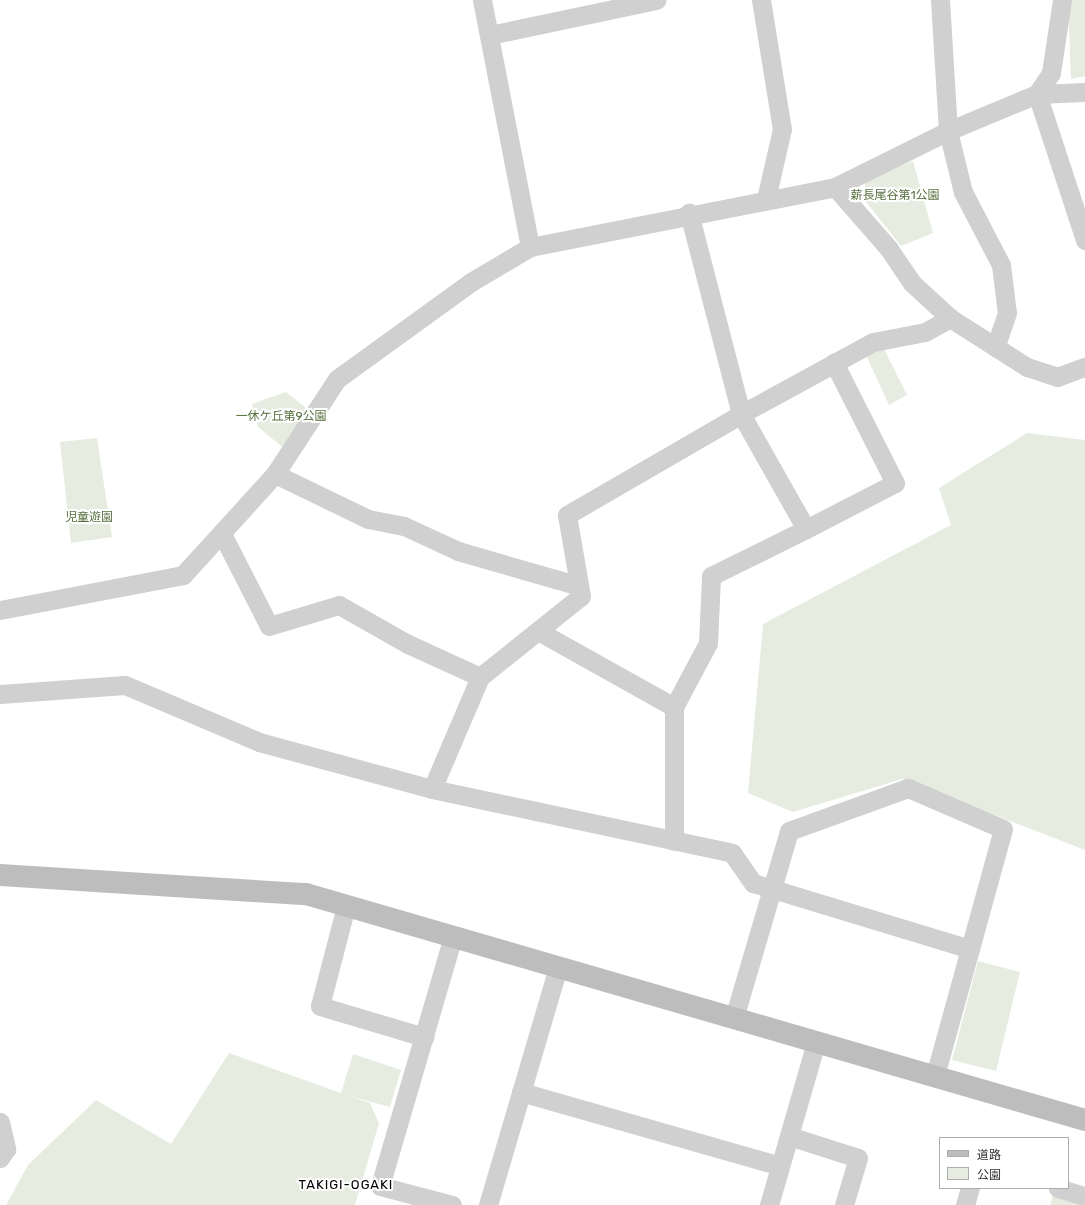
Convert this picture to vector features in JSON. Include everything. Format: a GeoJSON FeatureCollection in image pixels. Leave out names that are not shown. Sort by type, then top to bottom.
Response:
{"type":"FeatureCollection","features":[{"type":"Feature","properties":{"kind":"street"},"geometry":{"type":"LineString","coordinates":[[482,0],[530,247]]}},
{"type":"Feature","properties":{"kind":"street"},"geometry":{"type":"LineString","coordinates":[[490,35],[596,6],[656,0]]}},
{"type":"Feature","properties":{"kind":"street"},"geometry":{"type":"LineString","coordinates":[[761,0],[782,129],[766,199]]}},
{"type":"Feature","properties":{"kind":"street"},"geometry":{"type":"LineString","coordinates":[[940,0],[948,131],[963,192],[1001,265],[1007,313],[995,347]]}},
{"type":"Feature","properties":{"kind":"street"},"geometry":{"type":"LineString","coordinates":[[1037,94],[1051,73],[1062,0]]}},
{"type":"Feature","properties":{"kind":"street"},"geometry":{"type":"LineString","coordinates":[[0,610],[183,575],[222,534],[275,474],[337,379],[471,282],[530,247],[689,213],[835,187],[948,131],[1037,94],[1085,92]]}},
{"type":"Feature","properties":{"kind":"street"},"geometry":{"type":"LineString","coordinates":[[1037,94],[1085,240]]}},
{"type":"Feature","properties":{"kind":"street"},"geometry":{"type":"LineString","coordinates":[[835,187],[888,249],[912,283],[950,318],[1027,367],[1057,377],[1085,367]]}},
{"type":"Feature","properties":{"kind":"street"},"geometry":{"type":"LineString","coordinates":[[689,213],[741,414],[806,529]]}},
{"type":"Feature","properties":{"kind":"street"},"geometry":{"type":"LineString","coordinates":[[432,789],[480,676],[581,596],[567,515],[741,414],[873,342],[925,332],[950,318]]}},
{"type":"Feature","properties":{"kind":"street"},"geometry":{"type":"LineString","coordinates":[[674,841],[674,707],[708,643],[711,576],[895,483],[834,363]]}},
{"type":"Feature","properties":{"kind":"street"},"geometry":{"type":"LineString","coordinates":[[275,474],[368,519],[404,526],[458,551],[579,586]]}},
{"type":"Feature","properties":{"kind":"street"},"geometry":{"type":"LineString","coordinates":[[222,534],[269,626],[339,605],[408,644],[480,676]]}},
{"type":"Feature","properties":{"kind":"street"},"geometry":{"type":"LineString","coordinates":[[538,630],[674,707]]}},
{"type":"Feature","properties":{"kind":"street"},"geometry":{"type":"LineString","coordinates":[[0,694],[125,685],[259,742],[432,789],[732,853],[753,883],[970,949]]}},
{"type":"Feature","properties":{"kind":"street"},"geometry":{"type":"LineString","coordinates":[[734,1018],[789,831],[908,788],[1004,829],[935,1076]]}},
{"type":"Feature","properties":{"kind":"street"},"geometry":{"type":"LineString","coordinates":[[0,875],[306,894],[1085,1120]]}},
{"type":"Feature","properties":{"kind":"street"},"geometry":{"type":"LineString","coordinates":[[346,906],[320,1006],[424,1037]]}},
{"type":"Feature","properties":{"kind":"street"},"geometry":{"type":"LineString","coordinates":[[452,1205],[380,1186],[453,937]]}},
{"type":"Feature","properties":{"kind":"street"},"geometry":{"type":"LineString","coordinates":[[488,1205],[558,967]]}},
{"type":"Feature","properties":{"kind":"street"},"geometry":{"type":"LineString","coordinates":[[769,1205],[816,1042]]}},
{"type":"Feature","properties":{"kind":"street"},"geometry":{"type":"LineString","coordinates":[[521,1092],[780,1166]]}},
{"type":"Feature","properties":{"kind":"street"},"geometry":{"type":"LineString","coordinates":[[0,1122],[6,1149],[0,1158]]}},
{"type":"Feature","properties":{"kind":"street"},"geometry":{"type":"LineString","coordinates":[[789,1136],[858,1158],[844,1205]]}},
{"type":"Feature","properties":{"kind":"street"},"geometry":{"type":"LineString","coordinates":[[964,1205],[970,1189]]}},
{"type":"Feature","properties":{"kind":"street"},"geometry":{"type":"LineString","coordinates":[[1061,1189],[1085,1196]]}},
{"type":"Feature","properties":{"kind":"green space"},"geometry":{"type":"Polygon","coordinates":[[[1068,0],[1085,0],[1085,76],[1071,79],[1068,0]]]}},
{"type":"Feature","properties":{"kind":"green space","name":"薪長尾谷第1公園"},"geometry":{"type":"Polygon","coordinates":[[[913,161],[933,233],[901,246],[863,198],[866,179],[913,161]]]}},
{"type":"Feature","properties":{"kind":"green space"},"geometry":{"type":"Polygon","coordinates":[[[881,343],[907,395],[889,405],[864,351],[881,343]]]}},
{"type":"Feature","properties":{"kind":"green space","name":"一休ケ丘第9公園"},"geometry":{"type":"Polygon","coordinates":[[[286,392],[311,412],[286,450],[258,427],[252,404],[286,392]]]}},
{"type":"Feature","properties":{"kind":"green space"},"geometry":{"type":"Polygon","coordinates":[[[1027,433],[1085,440],[1085,850],[902,779],[793,812],[748,793],[763,624],[951,525],[939,488],[1027,433]]]}},
{"type":"Feature","properties":{"kind":"green space","name":"児童遊園"},"geometry":{"type":"Polygon","coordinates":[[[97,438],[112,537],[71,543],[60,442],[97,438]]]}},
{"type":"Feature","properties":{"kind":"green space"},"geometry":{"type":"Polygon","coordinates":[[[978,961],[1020,972],[996,1071],[952,1060],[978,961]]]}},
{"type":"Feature","properties":{"kind":"green space"},"geometry":{"type":"Polygon","coordinates":[[[229,1053],[341,1093],[353,1054],[401,1070],[390,1107],[350,1096],[370,1103],[379,1123],[355,1205],[6,1205],[28,1165],[96,1100],[171,1144],[229,1053]]]}},
{"type":"Feature","properties":{"kind":"green space"},"geometry":{"type":"Polygon","coordinates":[[[1054,1191],[1085,1205],[1050,1205],[1054,1191]]]}},
{"type":"Feature","properties":{"kind":"district","name":"TAKIGI-OGAKI"},"geometry":{"type":"Point","coordinates":[346,1185]}}]}
